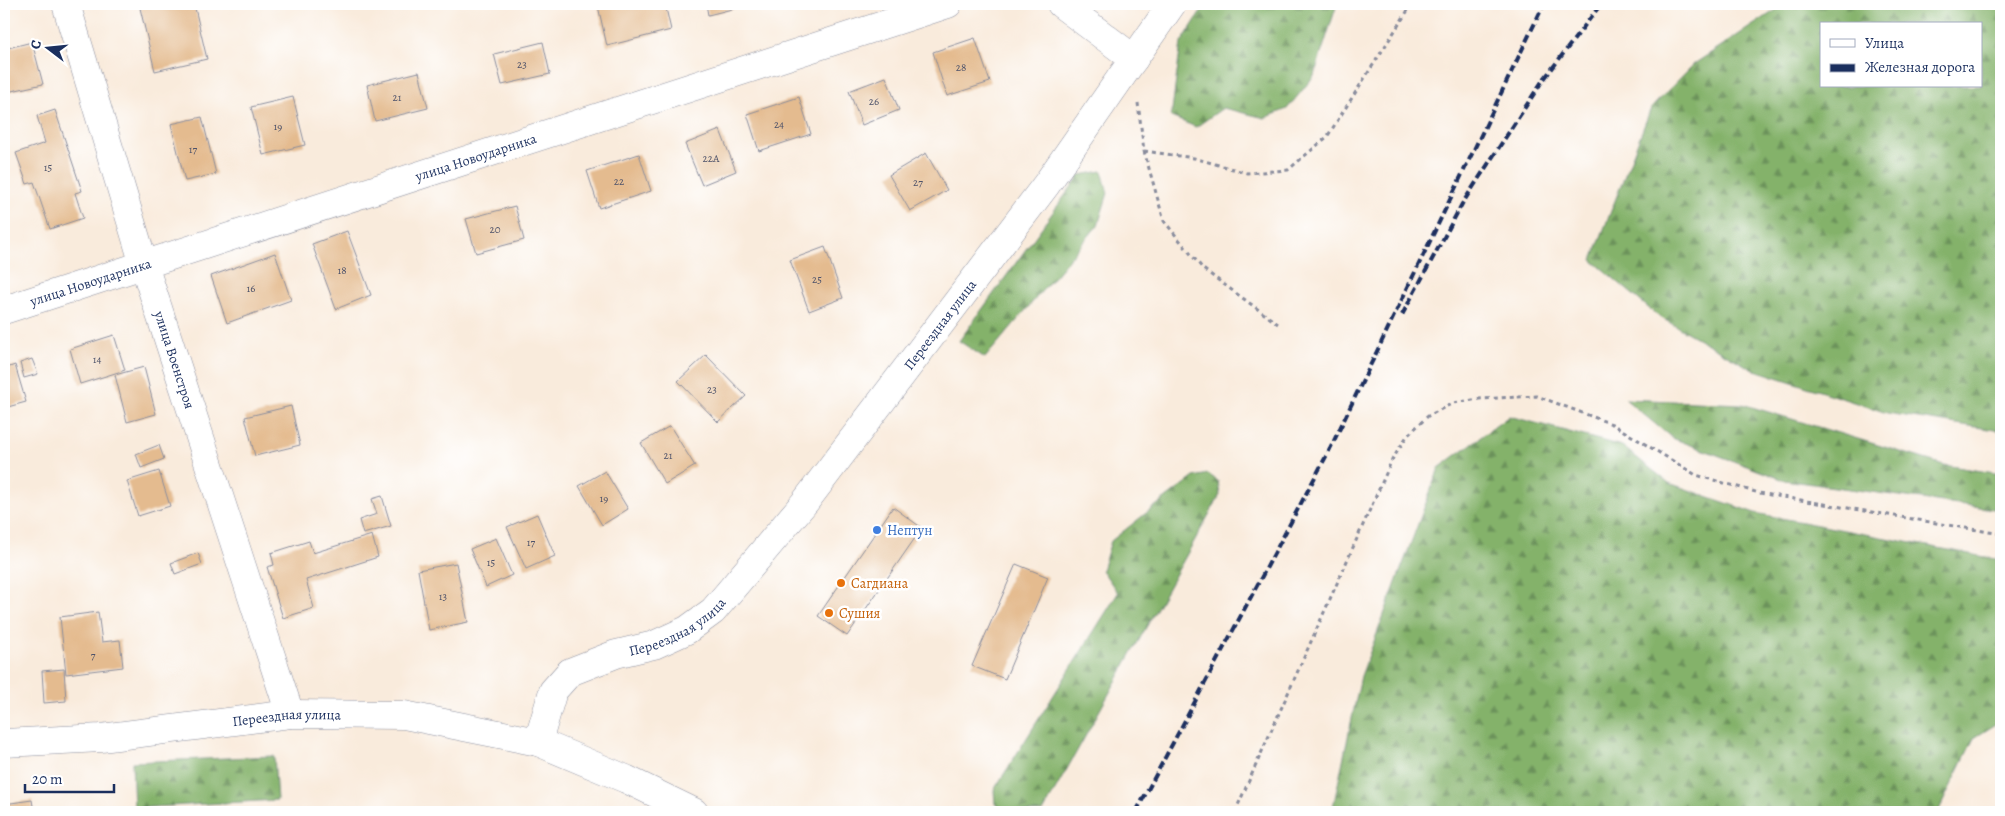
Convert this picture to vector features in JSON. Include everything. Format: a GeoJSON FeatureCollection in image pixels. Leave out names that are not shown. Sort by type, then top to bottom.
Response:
{"type":"FeatureCollection","features":[{"type":"Feature","properties":{"kind":"street","name":"улица Военстроя"},"geometry":{"type":"LineString","coordinates":[[66,4],[144,265],[290,714]]}},
{"type":"Feature","properties":{"kind":"street","name":"улица Новоударника"},"geometry":{"type":"LineString","coordinates":[[4,310],[948,4]]}},
{"type":"Feature","properties":{"kind":"street"},"geometry":{"type":"LineString","coordinates":[[1061,4],[1133,60]]}},
{"type":"Feature","properties":{"kind":"street","name":"Переездная улица"},"geometry":{"type":"LineString","coordinates":[[4,743],[100,738],[290,714],[404,715],[538,742],[554,691],[570,672],[616,654],[662,641],[688,630],[713,612],[805,502],[1046,185],[1172,4]]}},
{"type":"Feature","properties":{"kind":"street"},"geometry":{"type":"LineString","coordinates":[[538,742],[694,812]]}},
{"type":"Feature","properties":{"kind":"path"},"geometry":{"type":"LineString","coordinates":[[1144,151],[1194,158],[1247,173],[1288,170],[1327,137],[1412,4]]}},
{"type":"Feature","properties":{"kind":"path"},"geometry":{"type":"LineString","coordinates":[[1133,60],[1144,151],[1164,221],[1204,269],[1278,324]]}},
{"type":"Feature","properties":{"kind":"path"},"geometry":{"type":"LineString","coordinates":[[1236,812],[1392,460],[1407,436],[1428,416],[1453,403],[1478,399],[1537,396],[1612,424],[1696,475],[1759,493],[2001,534]]}},
{"type":"Feature","properties":{"kind":"green space"},"geometry":{"type":"Polygon","coordinates":[[[1206,4],[1337,4],[1314,76],[1287,109],[1265,118],[1223,108],[1196,127],[1171,117],[1181,43],[1206,4]]]}},
{"type":"Feature","properties":{"kind":"green space"},"geometry":{"type":"Polygon","coordinates":[[[1785,4],[2001,4],[2001,431],[1887,413],[1752,369],[1658,316],[1592,260],[1651,108],[1694,64],[1785,4]]]}},
{"type":"Feature","properties":{"kind":"green space"},"geometry":{"type":"Polygon","coordinates":[[[1102,171],[1108,193],[1098,225],[985,358],[959,341],[1080,175],[1102,171]]]}},
{"type":"Feature","properties":{"kind":"green space"},"geometry":{"type":"Polygon","coordinates":[[[1625,399],[1742,404],[1944,465],[2001,474],[2001,510],[1784,480],[1672,438],[1625,399]]]}},
{"type":"Feature","properties":{"kind":"green space"},"geometry":{"type":"Polygon","coordinates":[[[1509,416],[1622,446],[1669,483],[1755,513],[2001,560],[2001,721],[1974,738],[1938,812],[1332,812],[1361,676],[1439,468],[1509,416]]]}},
{"type":"Feature","properties":{"kind":"green space"},"geometry":{"type":"Polygon","coordinates":[[[1208,474],[1218,481],[1220,495],[1043,812],[1006,812],[995,804],[994,790],[1118,593],[1102,570],[1111,541],[1194,477],[1208,474]]]}},
{"type":"Feature","properties":{"kind":"green space"},"geometry":{"type":"Polygon","coordinates":[[[274,756],[277,800],[134,808],[132,762],[274,756]]]}},
{"type":"Feature","properties":{"kind":"building"},"geometry":{"type":"Polygon","coordinates":[[[159,4],[194,4],[207,59],[155,71],[140,8],[159,4]]]}},
{"type":"Feature","properties":{"kind":"building"},"geometry":{"type":"Polygon","coordinates":[[[605,4],[665,4],[671,30],[607,46],[598,6],[605,4]]]}},
{"type":"Feature","properties":{"kind":"building"},"geometry":{"type":"Polygon","coordinates":[[[706,4],[752,4],[708,15],[706,4]]]}},
{"type":"Feature","properties":{"kind":"building"},"geometry":{"type":"Polygon","coordinates":[[[975,38],[990,82],[947,96],[933,52],[975,38]]]}},
{"type":"Feature","properties":{"kind":"building"},"geometry":{"type":"Polygon","coordinates":[[[32,42],[43,84],[7,92],[4,81],[4,49],[32,42]]]}},
{"type":"Feature","properties":{"kind":"building"},"geometry":{"type":"Polygon","coordinates":[[[543,42],[550,74],[502,85],[494,54],[543,42]]]}},
{"type":"Feature","properties":{"kind":"building"},"geometry":{"type":"Polygon","coordinates":[[[419,72],[428,108],[375,121],[367,85],[419,72]]]}},
{"type":"Feature","properties":{"kind":"building"},"geometry":{"type":"Polygon","coordinates":[[[886,77],[899,110],[862,125],[849,91],[886,77]]]}},
{"type":"Feature","properties":{"kind":"building"},"geometry":{"type":"Polygon","coordinates":[[[293,97],[305,145],[263,155],[251,107],[293,97]]]}},
{"type":"Feature","properties":{"kind":"building"},"geometry":{"type":"Polygon","coordinates":[[[799,97],[811,134],[759,151],[747,114],[799,97]]]}},
{"type":"Feature","properties":{"kind":"building"},"geometry":{"type":"Polygon","coordinates":[[[55,110],[82,191],[75,193],[83,218],[50,229],[34,182],[27,184],[16,153],[45,143],[37,116],[55,110]]]}},
{"type":"Feature","properties":{"kind":"building"},"geometry":{"type":"Polygon","coordinates":[[[202,117],[216,174],[185,181],[171,124],[202,117]]]}},
{"type":"Feature","properties":{"kind":"building"},"geometry":{"type":"Polygon","coordinates":[[[720,130],[736,171],[702,185],[685,144],[720,130]]]}},
{"type":"Feature","properties":{"kind":"building"},"geometry":{"type":"Polygon","coordinates":[[[926,153],[947,190],[910,211],[889,175],[926,153]]]}},
{"type":"Feature","properties":{"kind":"building"},"geometry":{"type":"Polygon","coordinates":[[[639,154],[651,191],[599,208],[587,171],[639,154]]]}},
{"type":"Feature","properties":{"kind":"building"},"geometry":{"type":"Polygon","coordinates":[[[515,206],[524,240],[476,253],[466,219],[515,206]]]}},
{"type":"Feature","properties":{"kind":"building"},"geometry":{"type":"Polygon","coordinates":[[[347,231],[371,295],[336,309],[312,244],[347,231]]]}},
{"type":"Feature","properties":{"kind":"building"},"geometry":{"type":"Polygon","coordinates":[[[825,247],[843,298],[809,311],[790,260],[825,247]]]}},
{"type":"Feature","properties":{"kind":"building"},"geometry":{"type":"Polygon","coordinates":[[[275,253],[291,300],[227,323],[211,276],[275,253]]]}},
{"type":"Feature","properties":{"kind":"building"},"geometry":{"type":"Polygon","coordinates":[[[114,335],[125,370],[80,384],[70,349],[114,335]]]}},
{"type":"Feature","properties":{"kind":"building"},"geometry":{"type":"Polygon","coordinates":[[[706,355],[746,396],[718,422],[678,381],[706,355]]]}},
{"type":"Feature","properties":{"kind":"building"},"geometry":{"type":"Polygon","coordinates":[[[32,359],[38,374],[24,378],[20,363],[32,359]]]}},
{"type":"Feature","properties":{"kind":"building"},"geometry":{"type":"Polygon","coordinates":[[[15,365],[26,402],[4,408],[4,369],[15,365]]]}},
{"type":"Feature","properties":{"kind":"building"},"geometry":{"type":"Polygon","coordinates":[[[144,367],[156,414],[127,422],[115,375],[144,367]]]}},
{"type":"Feature","properties":{"kind":"building"},"geometry":{"type":"Polygon","coordinates":[[[291,406],[300,445],[255,456],[245,417],[291,406]]]}},
{"type":"Feature","properties":{"kind":"building"},"geometry":{"type":"Polygon","coordinates":[[[670,426],[695,466],[665,484],[641,443],[670,426]]]}},
{"type":"Feature","properties":{"kind":"building"},"geometry":{"type":"Polygon","coordinates":[[[159,445],[164,459],[141,468],[136,454],[159,445]]]}},
{"type":"Feature","properties":{"kind":"building"},"geometry":{"type":"Polygon","coordinates":[[[159,471],[170,506],[138,516],[127,481],[159,471]]]}},
{"type":"Feature","properties":{"kind":"building"},"geometry":{"type":"Polygon","coordinates":[[[605,471],[628,509],[602,525],[579,486],[605,471]]]}},
{"type":"Feature","properties":{"kind":"building"},"geometry":{"type":"Polygon","coordinates":[[[382,496],[391,526],[363,534],[359,520],[377,514],[372,499],[382,496]]]}},
{"type":"Feature","properties":{"kind":"building"},"geometry":{"type":"Polygon","coordinates":[[[893,507],[922,528],[847,636],[818,616],[893,507]]]}},
{"type":"Feature","properties":{"kind":"building"},"geometry":{"type":"Polygon","coordinates":[[[537,514],[555,556],[526,569],[507,527],[537,514]]]}},
{"type":"Feature","properties":{"kind":"building"},"geometry":{"type":"Polygon","coordinates":[[[372,535],[378,557],[306,580],[314,608],[283,618],[267,567],[274,565],[271,553],[309,541],[313,553],[372,535]]]}},
{"type":"Feature","properties":{"kind":"building"},"geometry":{"type":"Polygon","coordinates":[[[496,538],[512,575],[486,587],[470,549],[496,538]]]}},
{"type":"Feature","properties":{"kind":"building"},"geometry":{"type":"Polygon","coordinates":[[[198,553],[202,564],[175,574],[171,563],[198,553]]]}},
{"type":"Feature","properties":{"kind":"building"},"geometry":{"type":"Polygon","coordinates":[[[456,563],[468,622],[429,630],[418,570],[456,563]]]}},
{"type":"Feature","properties":{"kind":"building"},"geometry":{"type":"Polygon","coordinates":[[[1016,564],[1048,577],[1005,679],[972,666],[1016,564]]]}},
{"type":"Feature","properties":{"kind":"building"},"geometry":{"type":"Polygon","coordinates":[[[98,612],[102,642],[120,640],[123,667],[66,674],[60,617],[98,612]]]}},
{"type":"Feature","properties":{"kind":"building"},"geometry":{"type":"Polygon","coordinates":[[[64,669],[66,701],[44,703],[42,671],[64,669]]]}},
{"type":"Feature","properties":{"kind":"building"},"geometry":{"type":"Polygon","coordinates":[[[32,800],[34,812],[4,812],[4,804],[32,800]]]}},
{"type":"Feature","properties":{"kind":"railway"},"geometry":{"type":"LineString","coordinates":[[1136,812],[1330,449],[1544,4]]}},
{"type":"Feature","properties":{"kind":"railway"},"geometry":{"type":"LineString","coordinates":[[1402,315],[1462,204],[1541,83],[1601,4]]}},
{"type":"Feature","properties":{"kind":"place","name":"Нептун"},"geometry":{"type":"Point","coordinates":[877,530]}},
{"type":"Feature","properties":{"kind":"place","name":"Сагдиана"},"geometry":{"type":"Point","coordinates":[841,583]}},
{"type":"Feature","properties":{"kind":"place","name":"Сушия"},"geometry":{"type":"Point","coordinates":[829,613]}}]}
